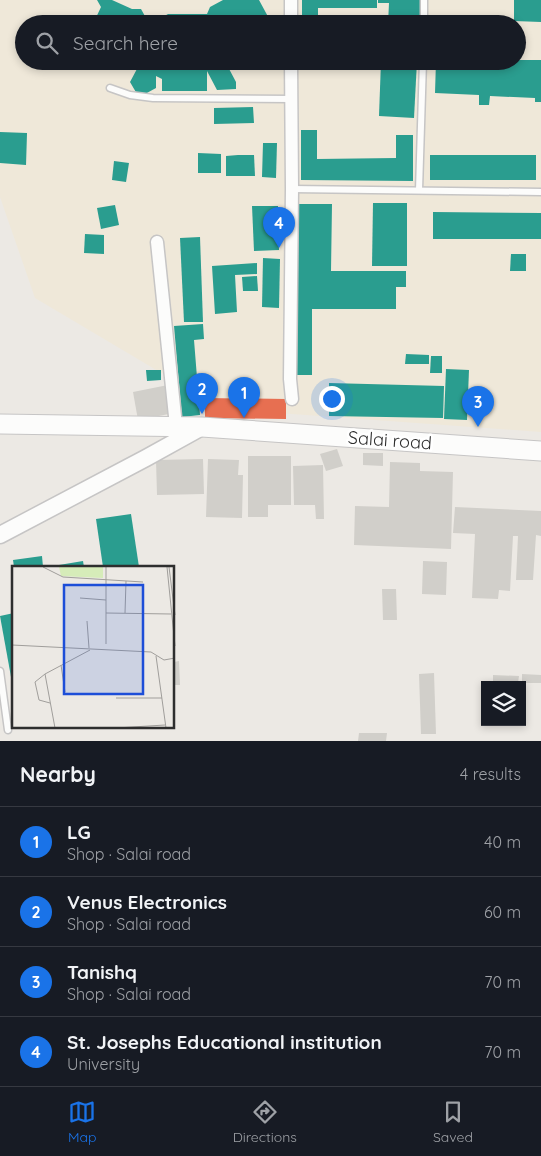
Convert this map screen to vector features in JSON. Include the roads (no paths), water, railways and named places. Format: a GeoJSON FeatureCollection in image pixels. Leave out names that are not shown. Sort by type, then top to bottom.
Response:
{"type":"FeatureCollection","features":[{"type":"Feature","properties":{"kind":"main road","name":"Salai road"},"geometry":{"type":"LineString","coordinates":[[0,424],[202,426],[541,451]]}},
{"type":"Feature","properties":{"kind":"street"},"geometry":{"type":"LineString","coordinates":[[291,0],[291,15]]}},
{"type":"Feature","properties":{"kind":"street"},"geometry":{"type":"LineString","coordinates":[[292,70],[290,379],[292,399]]}},
{"type":"Feature","properties":{"kind":"street"},"geometry":{"type":"LineString","coordinates":[[157,242],[176,426]]}},
{"type":"Feature","properties":{"kind":"street"},"geometry":{"type":"LineString","coordinates":[[0,535],[146,458],[202,426]]}},
{"type":"Feature","properties":{"kind":"lane"},"geometry":{"type":"LineString","coordinates":[[424,0],[424,15]]}},
{"type":"Feature","properties":{"kind":"lane"},"geometry":{"type":"LineString","coordinates":[[419,190],[423,70]]}},
{"type":"Feature","properties":{"kind":"lane"},"geometry":{"type":"LineString","coordinates":[[110,88],[130,95],[153,98],[292,99]]}},
{"type":"Feature","properties":{"kind":"lane"},"geometry":{"type":"LineString","coordinates":[[292,189],[541,192]]}},
{"type":"Feature","properties":{"kind":"lane"},"geometry":{"type":"LineString","coordinates":[[0,671],[8,730]]}},
{"type":"Feature","properties":{"kind":"place","name":"St. Josephs Educational institution"},"geometry":{"type":"Point","coordinates":[279,248]}},
{"type":"Feature","properties":{"kind":"place","name":"Venus Electronics"},"geometry":{"type":"Point","coordinates":[202,414]}},
{"type":"Feature","properties":{"kind":"place","name":"LG"},"geometry":{"type":"Point","coordinates":[244,418]}},
{"type":"Feature","properties":{"kind":"place","name":"Tanishq"},"geometry":{"type":"Point","coordinates":[478,427]}}]}
